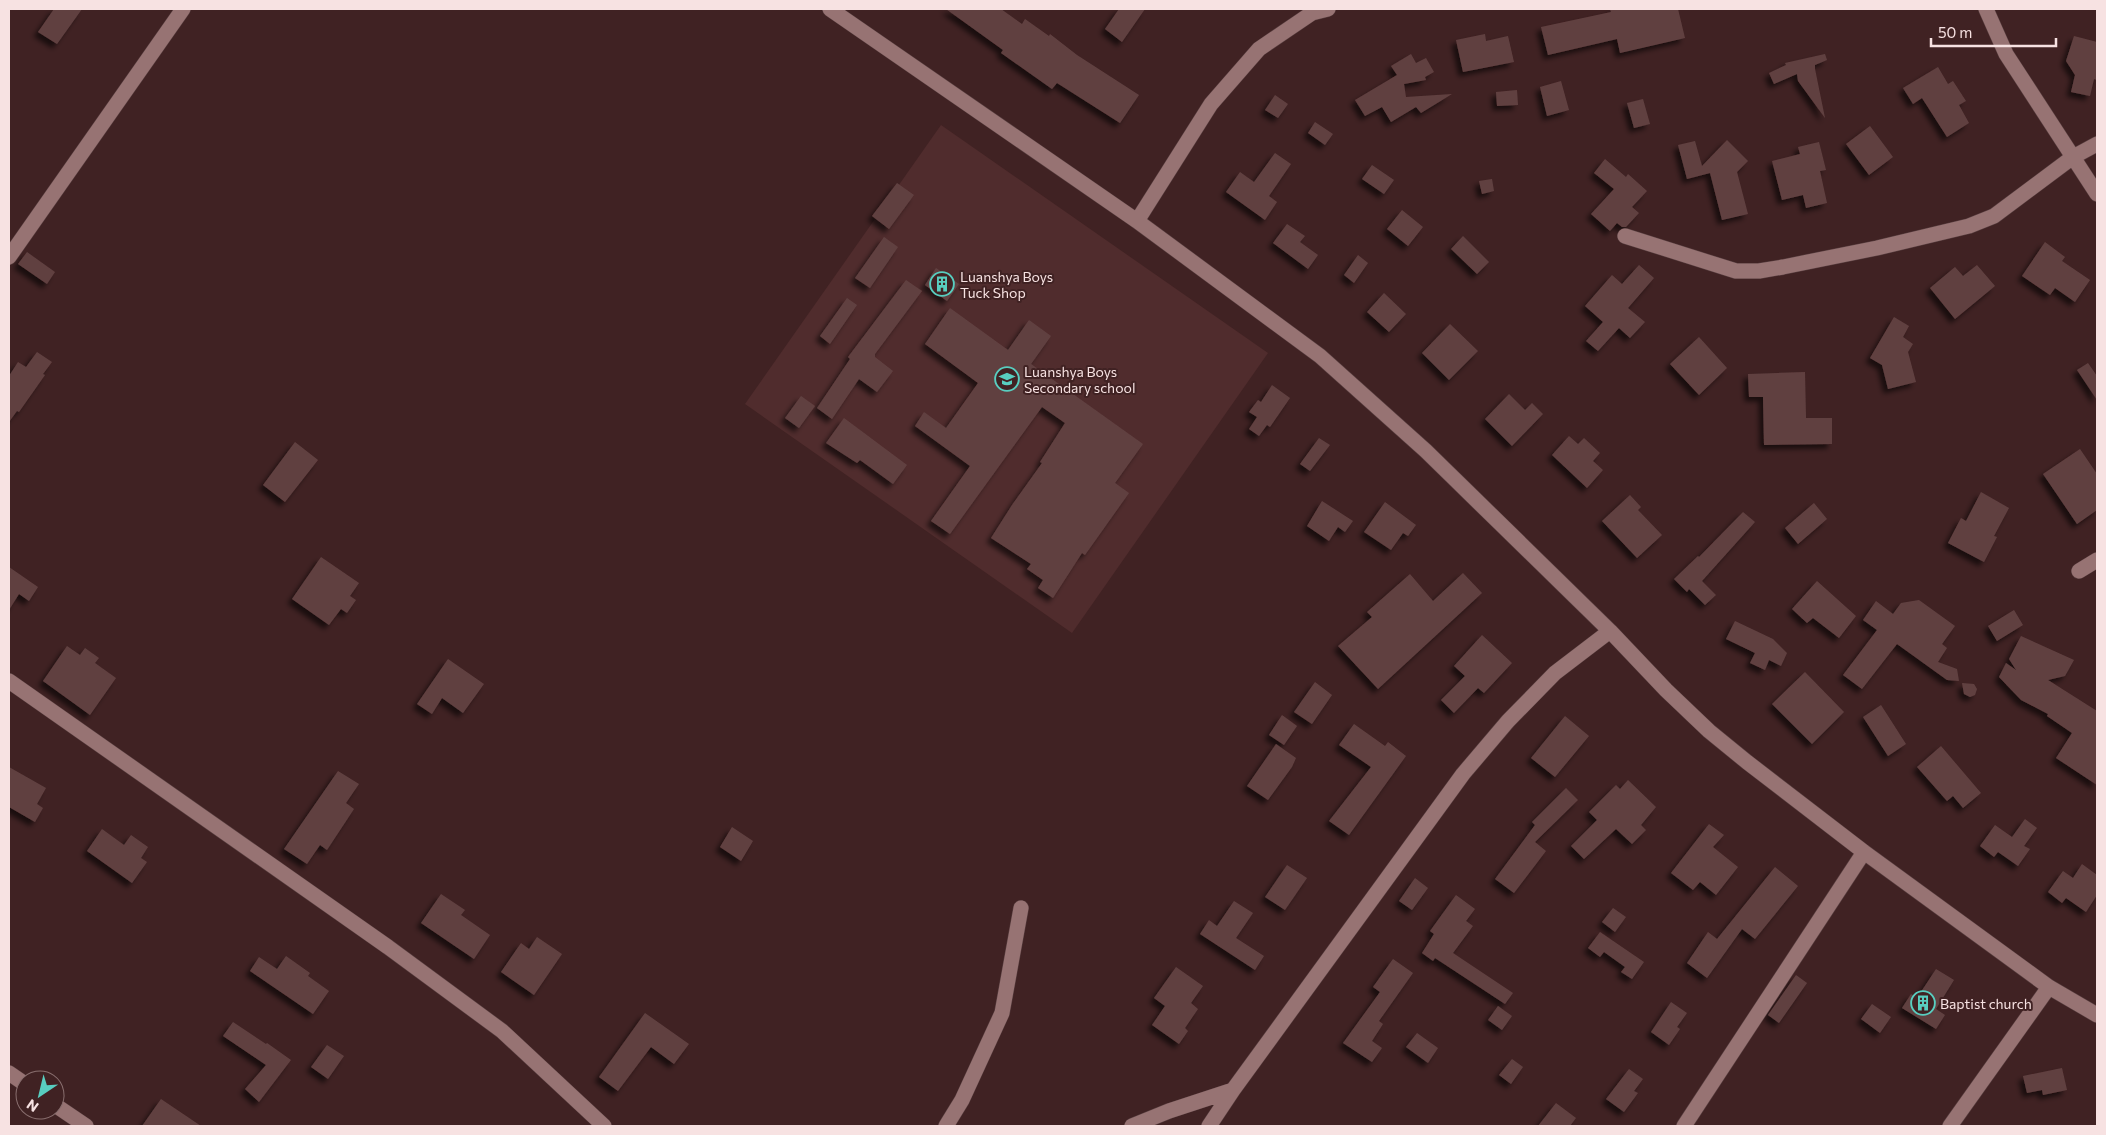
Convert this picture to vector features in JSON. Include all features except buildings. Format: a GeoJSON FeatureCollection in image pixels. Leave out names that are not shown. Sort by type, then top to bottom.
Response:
{"type":"FeatureCollection","features":[{"type":"Feature","properties":{"kind":"street"},"geometry":{"type":"LineString","coordinates":[[9,257],[183,9]]}},
{"type":"Feature","properties":{"kind":"street"},"geometry":{"type":"LineString","coordinates":[[830,9],[1137,222],[1320,356],[1426,451],[1709,731],[1864,852],[2049,986],[2097,1015]]}},
{"type":"Feature","properties":{"kind":"street"},"geometry":{"type":"LineString","coordinates":[[1137,222],[1211,104],[1259,49],[1311,11],[1328,9]]}},
{"type":"Feature","properties":{"kind":"street"},"geometry":{"type":"LineString","coordinates":[[1986,9],[2006,54],[2097,194]]}},
{"type":"Feature","properties":{"kind":"street"},"geometry":{"type":"LineString","coordinates":[[1624,236],[1736,271],[1767,270],[1877,248],[1969,226],[1994,216],[2073,157],[2097,144]]}},
{"type":"Feature","properties":{"kind":"street"},"geometry":{"type":"LineString","coordinates":[[2079,571],[2097,560]]}},
{"type":"Feature","properties":{"kind":"street"},"geometry":{"type":"LineString","coordinates":[[1209,1126],[1233,1090],[1470,767],[1508,722],[1555,673],[1610,631]]}},
{"type":"Feature","properties":{"kind":"street"},"geometry":{"type":"LineString","coordinates":[[9,681],[388,947],[502,1030],[604,1126]]}},
{"type":"Feature","properties":{"kind":"street"},"geometry":{"type":"LineString","coordinates":[[1684,1126],[1864,852]]}},
{"type":"Feature","properties":{"kind":"street"},"geometry":{"type":"LineString","coordinates":[[946,1126],[962,1100],[1002,1012],[1021,908]]}},
{"type":"Feature","properties":{"kind":"street"},"geometry":{"type":"LineString","coordinates":[[1950,1126],[2049,986]]}},
{"type":"Feature","properties":{"kind":"street"},"geometry":{"type":"LineString","coordinates":[[1132,1126],[1169,1111],[1233,1090]]}},
{"type":"Feature","properties":{"kind":"street"},"geometry":{"type":"LineString","coordinates":[[65,1112],[86,1126]]}},
{"type":"Feature","properties":{"kind":"shaded area","name":"Luanshya Boys Secondary school"},"geometry":{"type":"Polygon","coordinates":[[[941,125],[1268,353],[1072,633],[745,404],[941,125]]]}},
{"type":"Feature","properties":{"kind":"place","name":"Luanshya Boys Tuck Shop"},"geometry":{"type":"Point","coordinates":[942,284]}},
{"type":"Feature","properties":{"kind":"place","name":"Luanshya Boys Secondary school"},"geometry":{"type":"Point","coordinates":[1007,379]}},
{"type":"Feature","properties":{"kind":"place","name":"Baptist church"},"geometry":{"type":"Point","coordinates":[1923,1003]}}]}
